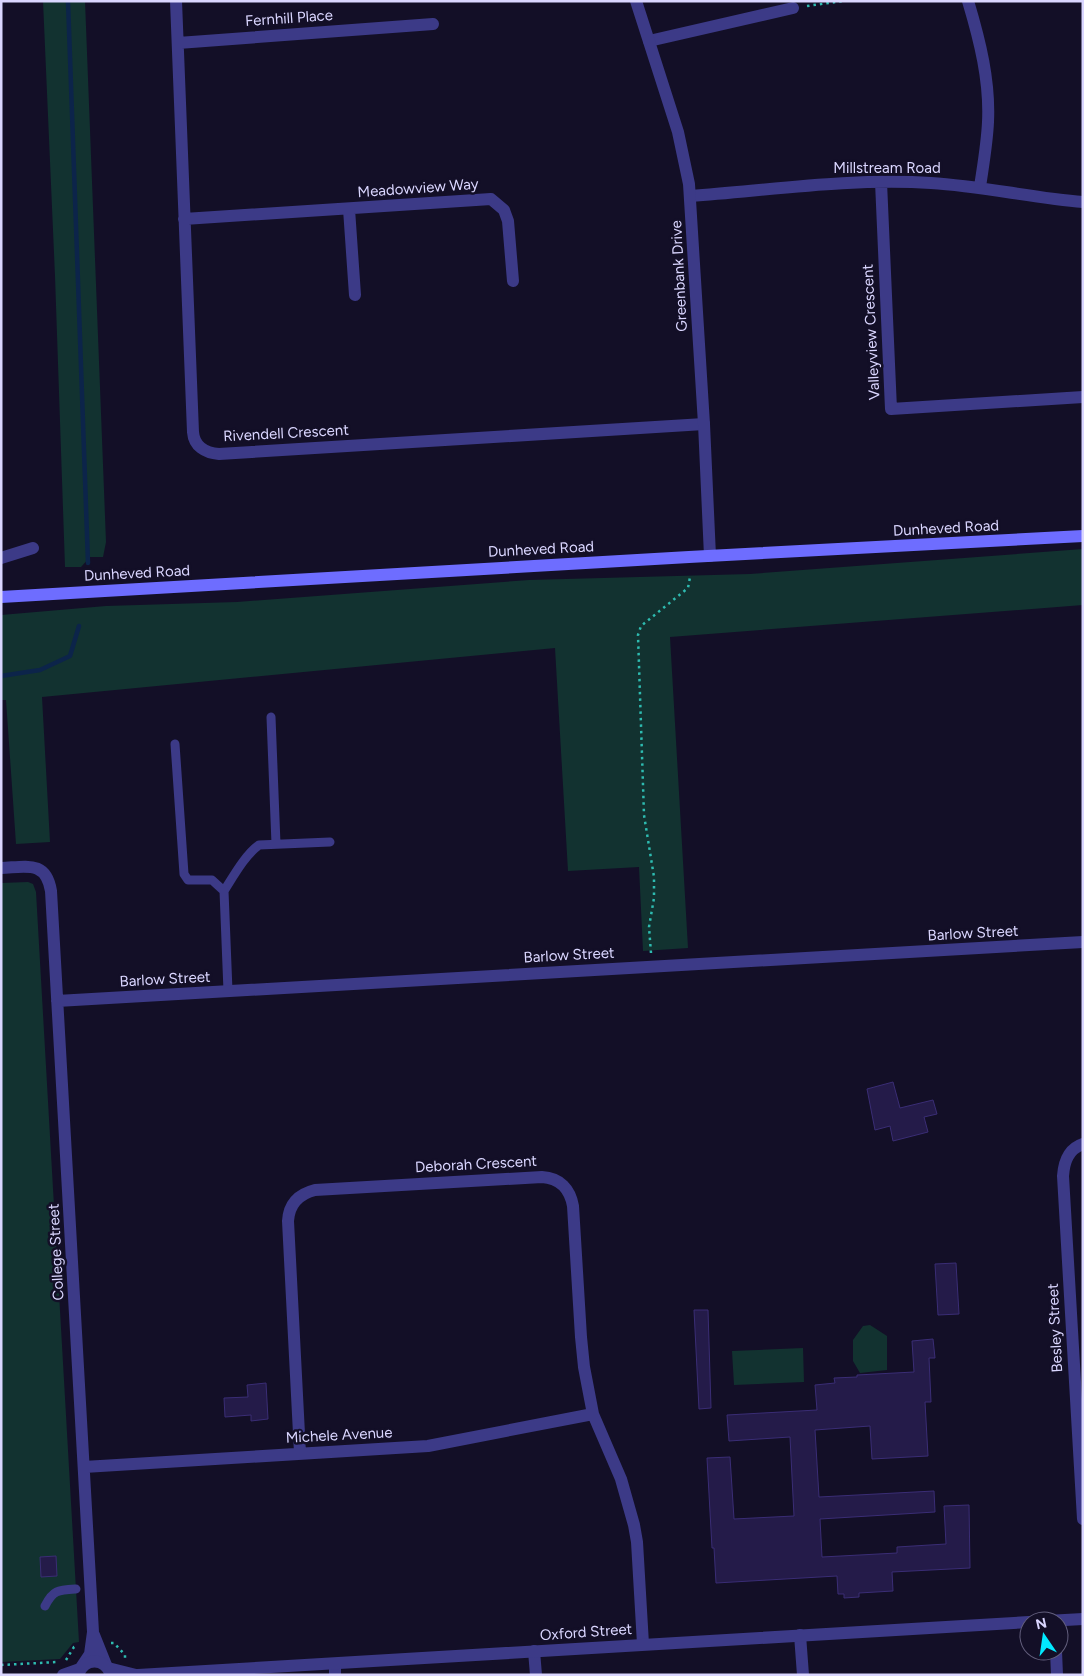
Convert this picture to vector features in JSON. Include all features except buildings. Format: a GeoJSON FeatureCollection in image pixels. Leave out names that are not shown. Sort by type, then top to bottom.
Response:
{"type":"FeatureCollection","features":[{"type":"Feature","properties":{"kind":"main road","name":"Dunheved Road"},"geometry":{"type":"LineString","coordinates":[[1,597],[1083,536]]}},
{"type":"Feature","properties":{"kind":"street","name":"Rivendell Crescent"},"geometry":{"type":"LineString","coordinates":[[176,1],[193,435],[197,444],[208,452],[218,454],[704,424]]}},
{"type":"Feature","properties":{"kind":"street","name":"Greenbank Drive"},"geometry":{"type":"LineString","coordinates":[[636,1],[678,132],[685,158],[691,196],[710,556]]}},
{"type":"Feature","properties":{"kind":"street"},"geometry":{"type":"LineString","coordinates":[[968,1],[980,44],[988,102],[988,123],[980,187]]}},
{"type":"Feature","properties":{"kind":"street"},"geometry":{"type":"LineString","coordinates":[[649,41],[793,9]]}},
{"type":"Feature","properties":{"kind":"street","name":"Fernhill Place"},"geometry":{"type":"LineString","coordinates":[[178,42],[433,24]]}},
{"type":"Feature","properties":{"kind":"street","name":"Millstream Road"},"geometry":{"type":"LineString","coordinates":[[691,196],[830,184],[880,182],[980,187],[1083,202]]}},
{"type":"Feature","properties":{"kind":"street","name":"Valleyview Crescent"},"geometry":{"type":"LineString","coordinates":[[880,182],[891,409],[1083,397]]}},
{"type":"Feature","properties":{"kind":"street","name":"Meadowview Way"},"geometry":{"type":"LineString","coordinates":[[184,219],[491,199],[504,210],[508,221],[512,281]]}},
{"type":"Feature","properties":{"kind":"street","name":"Meadowview Way"},"geometry":{"type":"LineString","coordinates":[[349,209],[355,295]]}},
{"type":"Feature","properties":{"kind":"street"},"geometry":{"type":"LineString","coordinates":[[1,558],[33,548]]}},
{"type":"Feature","properties":{"kind":"street","name":"College Street"},"geometry":{"type":"LineString","coordinates":[[1,868],[34,867],[40,869],[50,884],[51,891],[93,1632],[90,1654],[80,1670]]}},
{"type":"Feature","properties":{"kind":"street","name":"Barlow Street"},"geometry":{"type":"LineString","coordinates":[[57,1001],[1083,942]]}},
{"type":"Feature","properties":{"kind":"street","name":"Besley Street"},"geometry":{"type":"LineString","coordinates":[[1083,1144],[1071,1151],[1066,1158],[1063,1176],[1083,1519]]}},
{"type":"Feature","properties":{"kind":"street","name":"Deborah Crescent"},"geometry":{"type":"LineString","coordinates":[[300,1453],[288,1221],[290,1210],[296,1200],[304,1194],[315,1190],[542,1177],[549,1177],[559,1182],[568,1190],[573,1206],[581,1337],[584,1367],[593,1414],[621,1479],[634,1525],[637,1542],[643,1644]]}},
{"type":"Feature","properties":{"kind":"street","name":"Michele Avenue"},"geometry":{"type":"LineString","coordinates":[[84,1467],[433,1445],[593,1414]]}},
{"type":"Feature","properties":{"kind":"street"},"geometry":{"type":"LineString","coordinates":[[1069,1620],[1083,1619]]}},
{"type":"Feature","properties":{"kind":"street","name":"Oxford Street"},"geometry":{"type":"LineString","coordinates":[[80,1670],[86,1663],[96,1661],[108,1670],[137,1675],[335,1670],[643,1644],[1019,1623]]}},
{"type":"Feature","properties":{"kind":"street","name":"College Street"},"geometry":{"type":"LineString","coordinates":[[93,1632],[108,1670]]}},
{"type":"Feature","properties":{"kind":"street"},"geometry":{"type":"LineString","coordinates":[[800,1635],[803,1675]]}},
{"type":"Feature","properties":{"kind":"street"},"geometry":{"type":"LineString","coordinates":[[534,1652],[536,1675]]}},
{"type":"Feature","properties":{"kind":"street"},"geometry":{"type":"LineString","coordinates":[[1056,1661],[1057,1675]]}},
{"type":"Feature","properties":{"kind":"street"},"geometry":{"type":"LineString","coordinates":[[63,1675],[80,1670]]}},
{"type":"Feature","properties":{"kind":"lane"},"geometry":{"type":"LineString","coordinates":[[270,717],[276,844]]}},
{"type":"Feature","properties":{"kind":"lane"},"geometry":{"type":"LineString","coordinates":[[175,744],[184,874],[188,880],[212,880],[224,891]]}},
{"type":"Feature","properties":{"kind":"lane"},"geometry":{"type":"LineString","coordinates":[[228,992],[224,891],[255,848],[262,844],[330,842]]}},
{"type":"Feature","properties":{"kind":"lane"},"geometry":{"type":"LineString","coordinates":[[45,1606],[51,1595],[60,1590],[76,1589]]}},
{"type":"Feature","properties":{"kind":"path"},"geometry":{"type":"LineString","coordinates":[[793,9],[843,1]]}},
{"type":"Feature","properties":{"kind":"path"},"geometry":{"type":"LineString","coordinates":[[652,967],[649,928],[654,898],[654,878],[644,815],[638,635],[641,626],[688,588],[690,576]]}},
{"type":"Feature","properties":{"kind":"path"},"geometry":{"type":"LineString","coordinates":[[109,1644],[114,1643],[125,1656],[125,1662]]}},
{"type":"Feature","properties":{"kind":"path"},"geometry":{"type":"LineString","coordinates":[[1,1665],[65,1662],[74,1647],[80,1646]]}},
{"type":"Feature","properties":{"kind":"green space"},"geometry":{"type":"Polygon","coordinates":[[[43,1],[85,1],[106,542],[103,557],[90,557],[81,567],[65,567],[43,1]]]}},
{"type":"Feature","properties":{"kind":"green space"},"geometry":{"type":"Polygon","coordinates":[[[1083,549],[1083,605],[670,637],[688,948],[643,951],[639,867],[568,871],[555,648],[42,697],[50,842],[16,844],[6,700],[1,700],[1,615],[106,606],[237,602],[529,580],[750,574],[1083,549]]]}},
{"type":"Feature","properties":{"kind":"green space"},"geometry":{"type":"Polygon","coordinates":[[[28,882],[33,884],[36,892],[79,1642],[73,1643],[60,1659],[1,1662],[1,883],[28,882]]]}},
{"type":"Feature","properties":{"kind":"green space"},"geometry":{"type":"Polygon","coordinates":[[[870,1325],[887,1336],[887,1370],[860,1373],[853,1361],[853,1340],[863,1326],[870,1325]]]}},
{"type":"Feature","properties":{"kind":"green space"},"geometry":{"type":"Polygon","coordinates":[[[803,1348],[804,1382],[734,1385],[732,1351],[803,1348]]]}},
{"type":"Feature","properties":{"kind":"waterway"},"geometry":{"type":"LineString","coordinates":[[68,1],[88,563]]}},
{"type":"Feature","properties":{"kind":"waterway"},"geometry":{"type":"LineString","coordinates":[[1,676],[40,670],[70,656],[79,626]]}}]}
